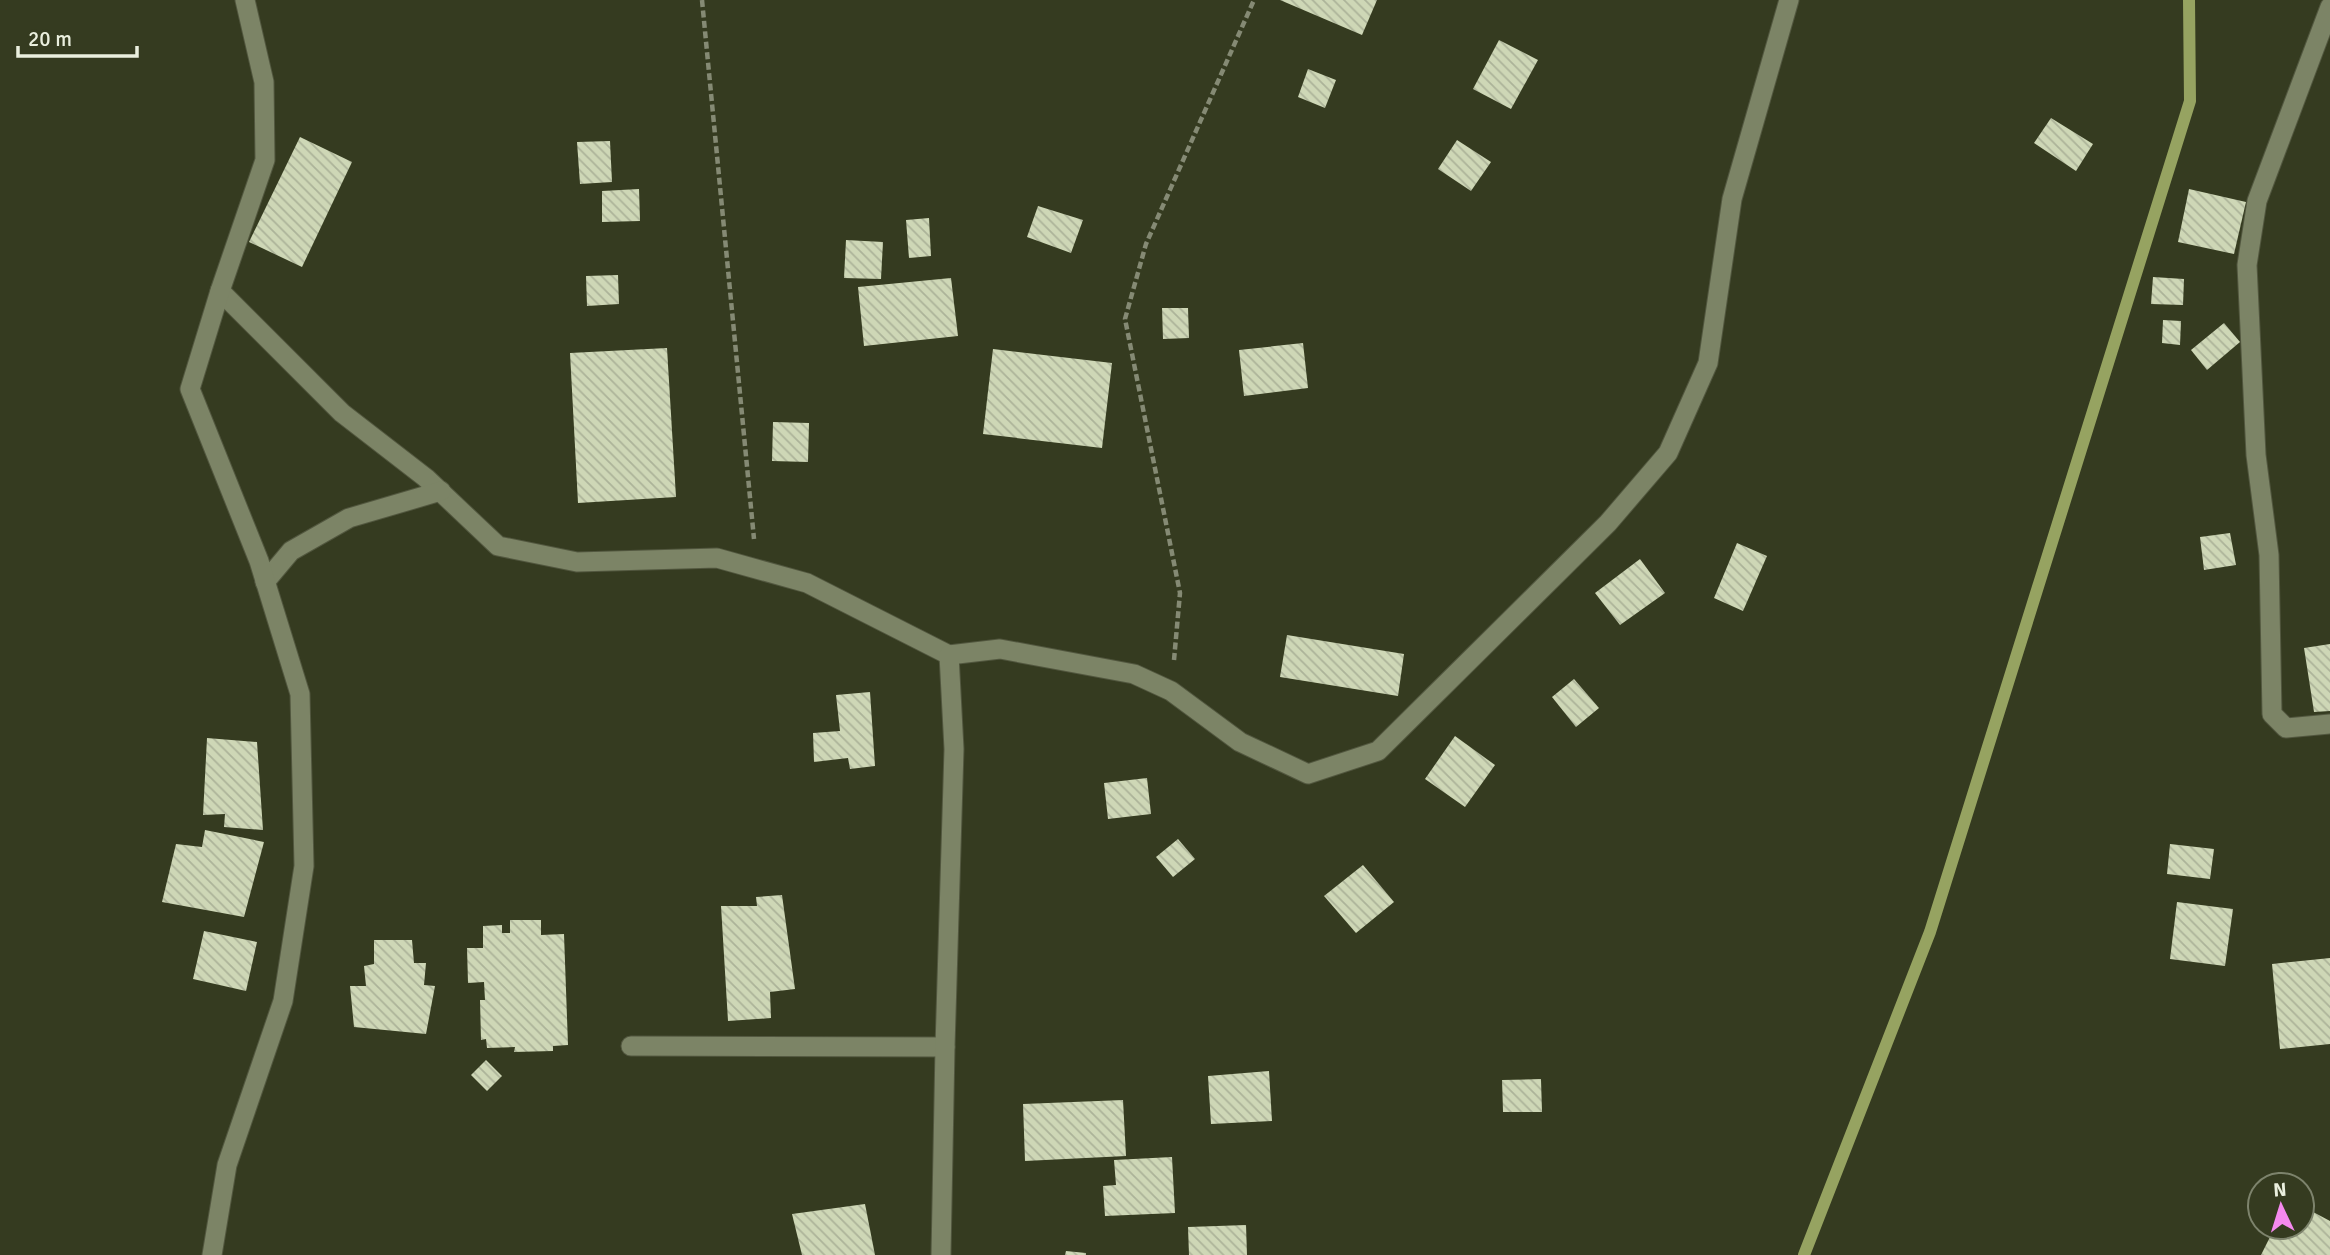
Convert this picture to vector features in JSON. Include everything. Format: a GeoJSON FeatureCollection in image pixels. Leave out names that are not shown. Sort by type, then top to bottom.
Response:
{"type":"FeatureCollection","features":[{"type":"Feature","properties":{"kind":"street"},"geometry":{"type":"LineString","coordinates":[[212,1255],[226,1165],[284,1001],[304,866],[300,694],[265,582],[190,389],[265,160],[264,82],[245,0]]}},
{"type":"Feature","properties":{"kind":"street"},"geometry":{"type":"LineString","coordinates":[[220,291],[342,413],[426,478],[498,547],[577,562],[717,558],[807,583],[949,654],[1000,649],[1135,674],[1171,691],[1240,742],[1308,774],[1378,751],[1608,523],[1668,453],[1708,363],[1732,199],[1789,0]]}},
{"type":"Feature","properties":{"kind":"street"},"geometry":{"type":"LineString","coordinates":[[2329,5],[2257,201],[2247,265],[2256,455],[2269,555],[2272,713],[2286,728],[2330,724]]}},
{"type":"Feature","properties":{"kind":"street"},"geometry":{"type":"LineString","coordinates":[[265,582],[291,551],[349,518],[440,491]]}},
{"type":"Feature","properties":{"kind":"street"},"geometry":{"type":"LineString","coordinates":[[941,1255],[954,749],[949,654]]}},
{"type":"Feature","properties":{"kind":"street"},"geometry":{"type":"LineString","coordinates":[[631,1046],[945,1047]]}},
{"type":"Feature","properties":{"kind":"path"},"geometry":{"type":"LineString","coordinates":[[702,0],[757,569]]}},
{"type":"Feature","properties":{"kind":"path"},"geometry":{"type":"LineString","coordinates":[[1171,691],[1180,593],[1125,319],[1146,244],[1254,0]]}},
{"type":"Feature","properties":{"kind":"building"},"geometry":{"type":"Polygon","coordinates":[[[1280,0],[1377,0],[1362,35],[1280,0]]]}},
{"type":"Feature","properties":{"kind":"building"},"geometry":{"type":"Polygon","coordinates":[[[1499,40],[1538,60],[1511,109],[1473,89],[1499,40]]]}},
{"type":"Feature","properties":{"kind":"building"},"geometry":{"type":"Polygon","coordinates":[[[1308,69],[1336,80],[1325,108],[1298,97],[1308,69]]]}},
{"type":"Feature","properties":{"kind":"building"},"geometry":{"type":"Polygon","coordinates":[[[2051,118],[2093,144],[2076,171],[2034,143],[2051,118]]]}},
{"type":"Feature","properties":{"kind":"building"},"geometry":{"type":"Polygon","coordinates":[[[300,137],[352,162],[302,267],[249,242],[300,137]]]}},
{"type":"Feature","properties":{"kind":"building"},"geometry":{"type":"Polygon","coordinates":[[[1457,140],[1491,162],[1471,191],[1438,169],[1457,140]]]}},
{"type":"Feature","properties":{"kind":"building"},"geometry":{"type":"Polygon","coordinates":[[[610,141],[612,182],[580,184],[577,142],[610,141]]]}},
{"type":"Feature","properties":{"kind":"building"},"geometry":{"type":"Polygon","coordinates":[[[639,189],[640,221],[602,222],[602,191],[639,189]]]}},
{"type":"Feature","properties":{"kind":"building"},"geometry":{"type":"Polygon","coordinates":[[[2189,189],[2246,202],[2234,254],[2178,242],[2189,189]]]}},
{"type":"Feature","properties":{"kind":"building"},"geometry":{"type":"Polygon","coordinates":[[[1038,206],[1083,220],[1071,253],[1027,237],[1038,206]]]}},
{"type":"Feature","properties":{"kind":"building"},"geometry":{"type":"Polygon","coordinates":[[[929,218],[931,256],[909,258],[906,220],[929,218]]]}},
{"type":"Feature","properties":{"kind":"building"},"geometry":{"type":"Polygon","coordinates":[[[846,240],[883,242],[881,279],[844,278],[846,240]]]}},
{"type":"Feature","properties":{"kind":"building"},"geometry":{"type":"Polygon","coordinates":[[[618,275],[619,304],[587,306],[586,276],[618,275]]]}},
{"type":"Feature","properties":{"kind":"building"},"geometry":{"type":"Polygon","coordinates":[[[2153,277],[2184,279],[2183,305],[2151,304],[2153,277]]]}},
{"type":"Feature","properties":{"kind":"building"},"geometry":{"type":"Polygon","coordinates":[[[951,278],[958,336],[864,346],[858,287],[951,278]]]}},
{"type":"Feature","properties":{"kind":"building"},"geometry":{"type":"Polygon","coordinates":[[[1162,308],[1188,308],[1189,338],[1163,339],[1162,308]]]}},
{"type":"Feature","properties":{"kind":"building"},"geometry":{"type":"Polygon","coordinates":[[[2163,320],[2181,321],[2180,345],[2162,343],[2163,320]]]}},
{"type":"Feature","properties":{"kind":"building"},"geometry":{"type":"Polygon","coordinates":[[[2224,323],[2240,342],[2207,370],[2191,350],[2224,323]]]}},
{"type":"Feature","properties":{"kind":"building"},"geometry":{"type":"Polygon","coordinates":[[[1303,343],[1308,388],[1244,396],[1239,350],[1303,343]]]}},
{"type":"Feature","properties":{"kind":"building"},"geometry":{"type":"Polygon","coordinates":[[[667,348],[676,497],[578,503],[570,353],[667,348]]]}},
{"type":"Feature","properties":{"kind":"building"},"geometry":{"type":"Polygon","coordinates":[[[993,349],[1112,363],[1102,448],[983,434],[993,349]]]}},
{"type":"Feature","properties":{"kind":"building"},"geometry":{"type":"Polygon","coordinates":[[[773,422],[809,423],[808,462],[772,461],[773,422]]]}},
{"type":"Feature","properties":{"kind":"building"},"geometry":{"type":"Polygon","coordinates":[[[2230,533],[2236,565],[2204,570],[2200,537],[2230,533]]]}},
{"type":"Feature","properties":{"kind":"building"},"geometry":{"type":"Polygon","coordinates":[[[1737,543],[1767,556],[1743,611],[1714,598],[1737,543]]]}},
{"type":"Feature","properties":{"kind":"building"},"geometry":{"type":"Polygon","coordinates":[[[1640,559],[1665,593],[1620,625],[1595,593],[1640,559]]]}},
{"type":"Feature","properties":{"kind":"building"},"geometry":{"type":"Polygon","coordinates":[[[1287,635],[1404,654],[1398,696],[1280,677],[1287,635]]]}},
{"type":"Feature","properties":{"kind":"building"},"geometry":{"type":"Polygon","coordinates":[[[2330,644],[2330,711],[2314,712],[2304,648],[2330,644]]]}},
{"type":"Feature","properties":{"kind":"building"},"geometry":{"type":"Polygon","coordinates":[[[1574,679],[1599,708],[1576,727],[1552,697],[1574,679]]]}},
{"type":"Feature","properties":{"kind":"building"},"geometry":{"type":"Polygon","coordinates":[[[870,692],[875,766],[850,769],[848,758],[814,762],[813,733],[840,731],[836,695],[870,692]]]}},
{"type":"Feature","properties":{"kind":"building"},"geometry":{"type":"Polygon","coordinates":[[[1455,736],[1495,765],[1465,807],[1425,779],[1455,736]]]}},
{"type":"Feature","properties":{"kind":"building"},"geometry":{"type":"Polygon","coordinates":[[[207,738],[257,742],[263,830],[224,827],[225,814],[203,815],[207,738]]]}},
{"type":"Feature","properties":{"kind":"building"},"geometry":{"type":"Polygon","coordinates":[[[1147,778],[1151,814],[1108,819],[1104,783],[1147,778]]]}},
{"type":"Feature","properties":{"kind":"building"},"geometry":{"type":"Polygon","coordinates":[[[205,830],[264,842],[244,917],[162,902],[176,844],[202,847],[205,830]]]}},
{"type":"Feature","properties":{"kind":"building"},"geometry":{"type":"Polygon","coordinates":[[[1178,839],[1195,859],[1173,877],[1156,857],[1178,839]]]}},
{"type":"Feature","properties":{"kind":"building"},"geometry":{"type":"Polygon","coordinates":[[[2170,844],[2214,849],[2210,879],[2167,874],[2170,844]]]}},
{"type":"Feature","properties":{"kind":"building"},"geometry":{"type":"Polygon","coordinates":[[[1363,865],[1394,902],[1356,933],[1324,896],[1363,865]]]}},
{"type":"Feature","properties":{"kind":"building"},"geometry":{"type":"Polygon","coordinates":[[[782,895],[795,989],[770,992],[771,1018],[728,1021],[721,906],[757,906],[756,897],[782,895]]]}},
{"type":"Feature","properties":{"kind":"building"},"geometry":{"type":"Polygon","coordinates":[[[2177,902],[2233,909],[2225,966],[2170,959],[2177,902]]]}},
{"type":"Feature","properties":{"kind":"building"},"geometry":{"type":"Polygon","coordinates":[[[510,920],[541,920],[541,935],[564,934],[568,1045],[553,1046],[553,1051],[514,1052],[515,1047],[487,1048],[486,1039],[481,1040],[480,1000],[485,1000],[484,982],[468,983],[467,948],[483,948],[483,926],[502,925],[502,933],[510,933],[510,920]]]}},
{"type":"Feature","properties":{"kind":"building"},"geometry":{"type":"Polygon","coordinates":[[[204,931],[257,942],[246,991],[193,979],[204,931]]]}},
{"type":"Feature","properties":{"kind":"building"},"geometry":{"type":"Polygon","coordinates":[[[374,940],[412,940],[414,963],[426,963],[424,985],[435,986],[426,1034],[354,1027],[350,986],[366,986],[364,966],[374,964],[374,940]]]}},
{"type":"Feature","properties":{"kind":"building"},"geometry":{"type":"Polygon","coordinates":[[[2330,958],[2330,1044],[2280,1049],[2272,964],[2330,958]]]}},
{"type":"Feature","properties":{"kind":"building"},"geometry":{"type":"Polygon","coordinates":[[[486,1060],[502,1076],[487,1091],[471,1075],[486,1060]]]}},
{"type":"Feature","properties":{"kind":"building"},"geometry":{"type":"Polygon","coordinates":[[[1269,1071],[1272,1121],[1211,1124],[1208,1076],[1269,1071]]]}},
{"type":"Feature","properties":{"kind":"building"},"geometry":{"type":"Polygon","coordinates":[[[1541,1079],[1542,1112],[1503,1112],[1502,1080],[1541,1079]]]}},
{"type":"Feature","properties":{"kind":"building"},"geometry":{"type":"Polygon","coordinates":[[[1123,1100],[1126,1156],[1025,1161],[1023,1104],[1123,1100]]]}},
{"type":"Feature","properties":{"kind":"building"},"geometry":{"type":"Polygon","coordinates":[[[1172,1157],[1175,1213],[1105,1216],[1103,1186],[1116,1185],[1114,1160],[1172,1157]]]}},
{"type":"Feature","properties":{"kind":"building"},"geometry":{"type":"Polygon","coordinates":[[[865,1204],[875,1255],[802,1255],[792,1214],[865,1204]]]}},
{"type":"Feature","properties":{"kind":"building"},"geometry":{"type":"Polygon","coordinates":[[[2316,1214],[2330,1221],[2330,1255],[2261,1255],[2268,1241],[2316,1241],[2316,1214]]]}},
{"type":"Feature","properties":{"kind":"building"},"geometry":{"type":"Polygon","coordinates":[[[1246,1225],[1247,1255],[1189,1255],[1188,1227],[1246,1225]]]}},
{"type":"Feature","properties":{"kind":"building"},"geometry":{"type":"Polygon","coordinates":[[[1066,1251],[1086,1253],[1086,1255],[1065,1255],[1066,1251]]]}},
{"type":"Feature","properties":{"kind":"waterway"},"geometry":{"type":"LineString","coordinates":[[1804,1255],[1930,932],[2190,101],[2189,0]]}}]}
